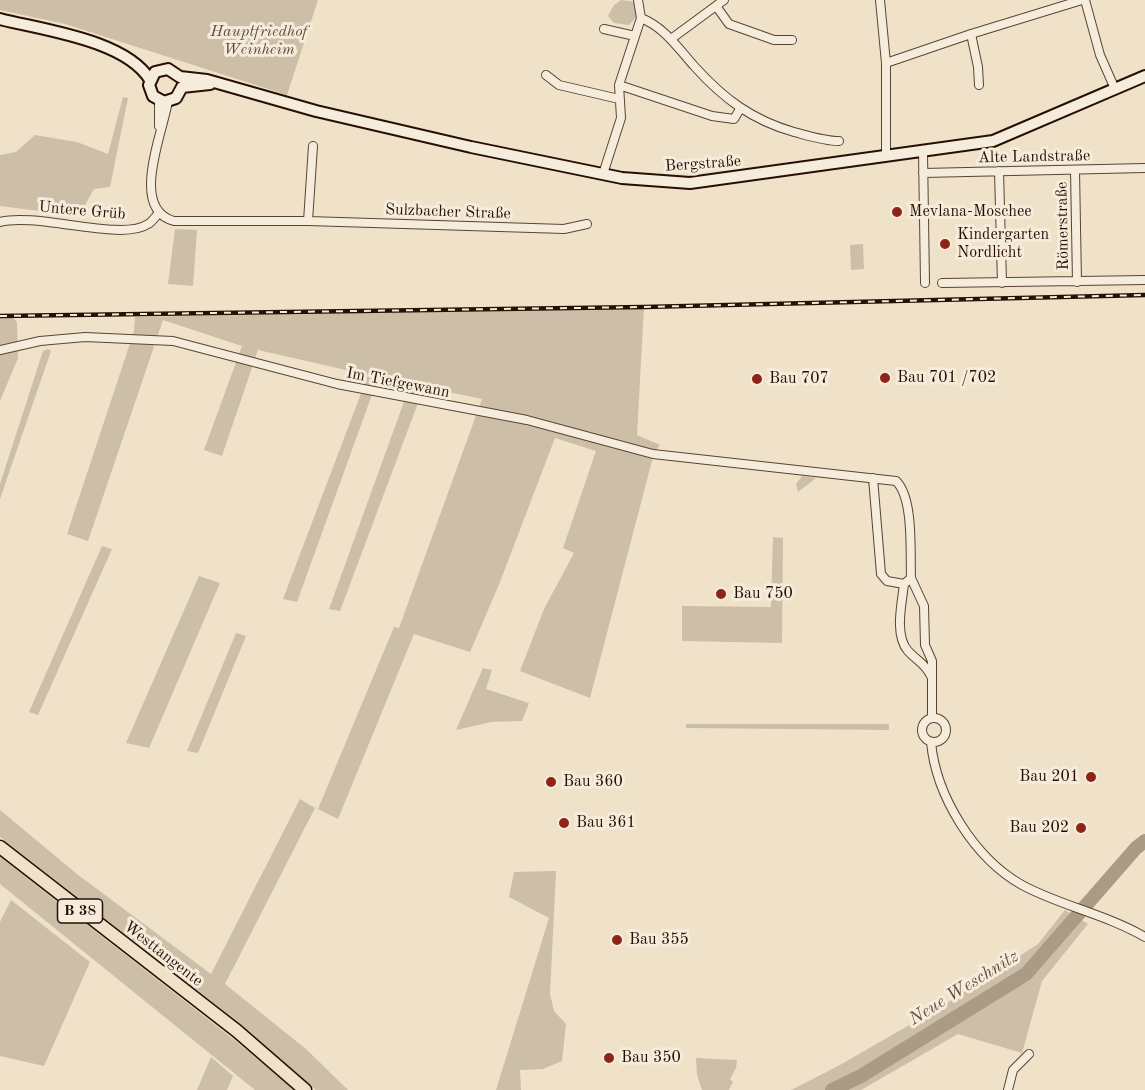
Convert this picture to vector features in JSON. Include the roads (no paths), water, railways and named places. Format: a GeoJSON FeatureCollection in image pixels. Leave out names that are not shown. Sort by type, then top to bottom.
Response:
{"type":"FeatureCollection","features":[{"type":"Feature","properties":{"kind":"main road","name":"Bergstraße"},"geometry":{"type":"LineString","coordinates":[[0,19],[95,43],[122,56],[144,71],[150,80],[151,93],[164,101]]}},
{"type":"Feature","properties":{"kind":"main road","name":"Bergstraße"},"geometry":{"type":"LineString","coordinates":[[122,56],[147,63],[158,71],[168,69],[181,82],[222,84],[388,129],[603,174],[644,181],[690,183],[993,141],[1145,76]]}},
{"type":"Feature","properties":{"kind":"main road"},"geometry":{"type":"LineString","coordinates":[[150,80],[158,71]]}},
{"type":"Feature","properties":{"kind":"main road"},"geometry":{"type":"LineString","coordinates":[[164,101],[176,98],[181,82]]}},
{"type":"Feature","properties":{"kind":"main road","name":"Westtangente"},"geometry":{"type":"LineString","coordinates":[[0,847],[237,1031],[305,1090]]}},
{"type":"Feature","properties":{"kind":"street"},"geometry":{"type":"LineString","coordinates":[[603,174],[621,118],[619,85],[641,18],[638,0]]}},
{"type":"Feature","properties":{"kind":"street"},"geometry":{"type":"LineString","coordinates":[[671,39],[724,0]]}},
{"type":"Feature","properties":{"kind":"street"},"geometry":{"type":"LineString","coordinates":[[880,0],[886,63],[886,156]]}},
{"type":"Feature","properties":{"kind":"street"},"geometry":{"type":"LineString","coordinates":[[886,63],[971,33],[1083,0],[1100,55],[1114,89]]}},
{"type":"Feature","properties":{"kind":"street"},"geometry":{"type":"LineString","coordinates":[[716,6],[729,24],[774,40],[792,40]]}},
{"type":"Feature","properties":{"kind":"street"},"geometry":{"type":"LineString","coordinates":[[641,18],[657,24],[716,90],[740,109],[771,125],[828,141],[839,141]]}},
{"type":"Feature","properties":{"kind":"street"},"geometry":{"type":"LineString","coordinates":[[604,29],[635,36]]}},
{"type":"Feature","properties":{"kind":"street"},"geometry":{"type":"LineString","coordinates":[[971,33],[979,85]]}},
{"type":"Feature","properties":{"kind":"street"},"geometry":{"type":"LineString","coordinates":[[546,75],[559,85],[619,99]]}},
{"type":"Feature","properties":{"kind":"street"},"geometry":{"type":"LineString","coordinates":[[619,85],[712,116],[734,119],[740,109]]}},
{"type":"Feature","properties":{"kind":"street"},"geometry":{"type":"LineString","coordinates":[[158,214],[151,193],[164,101]]}},
{"type":"Feature","properties":{"kind":"street"},"geometry":{"type":"LineString","coordinates":[[308,221],[313,146]]}},
{"type":"Feature","properties":{"kind":"street"},"geometry":{"type":"LineString","coordinates":[[923,152],[925,283]]}},
{"type":"Feature","properties":{"kind":"street","name":"Alte Landstraße"},"geometry":{"type":"LineString","coordinates":[[923,173],[1145,168]]}},
{"type":"Feature","properties":{"kind":"street","name":"Römerstraße"},"geometry":{"type":"LineString","coordinates":[[1075,170],[1077,282]]}},
{"type":"Feature","properties":{"kind":"street"},"geometry":{"type":"LineString","coordinates":[[999,171],[1002,283]]}},
{"type":"Feature","properties":{"kind":"street","name":"Sulzbacher Straße"},"geometry":{"type":"LineString","coordinates":[[158,214],[174,221],[308,221],[564,230],[587,224]]}},
{"type":"Feature","properties":{"kind":"street","name":"Untere Grüb"},"geometry":{"type":"LineString","coordinates":[[0,222],[14,218],[93,228],[135,229],[148,225],[158,214]]}},
{"type":"Feature","properties":{"kind":"street"},"geometry":{"type":"LineString","coordinates":[[942,283],[1145,280]]}},
{"type":"Feature","properties":{"kind":"street","name":"Im Tiefgewann"},"geometry":{"type":"LineString","coordinates":[[0,350],[26,343],[85,337],[173,341],[337,384],[527,420],[641,452],[896,481],[902,487],[908,507],[911,578]]}},
{"type":"Feature","properties":{"kind":"street"},"geometry":{"type":"LineString","coordinates":[[873,478],[881,574],[887,581],[904,584]]}},
{"type":"Feature","properties":{"kind":"street"},"geometry":{"type":"LineString","coordinates":[[931,676],[921,660],[906,649],[902,638],[904,584],[911,578],[924,606],[925,645],[932,661],[932,718]]}},
{"type":"Feature","properties":{"kind":"street"},"geometry":{"type":"LineString","coordinates":[[931,742],[941,739],[946,730],[941,720],[932,718],[923,724],[922,731],[925,738],[931,742],[935,768],[945,797],[982,850],[997,866],[1023,885],[1076,905],[1145,937]]}},
{"type":"Feature","properties":{"kind":"street"},"geometry":{"type":"LineString","coordinates":[[1008,1090],[1013,1070],[1029,1054]]}},
{"type":"Feature","properties":{"kind":"waterway","name":"Neue Weschnitz"},"geometry":{"type":"LineString","coordinates":[[832,1090],[861,1076],[1026,974],[1136,848],[1145,841]]}},
{"type":"Feature","properties":{"kind":"railway"},"geometry":{"type":"LineString","coordinates":[[0,316],[644,307],[1145,295]]}},
{"type":"Feature","properties":{"kind":"place","name":"Mevlana-Moschee"},"geometry":{"type":"Point","coordinates":[897,212]}},
{"type":"Feature","properties":{"kind":"place","name":"Kindergarten Nordlicht"},"geometry":{"type":"Point","coordinates":[945,244]}},
{"type":"Feature","properties":{"kind":"place","name":"Bau 701 /702"},"geometry":{"type":"Point","coordinates":[885,378]}},
{"type":"Feature","properties":{"kind":"place","name":"Bau 707"},"geometry":{"type":"Point","coordinates":[757,379]}},
{"type":"Feature","properties":{"kind":"place","name":"Bau 750"},"geometry":{"type":"Point","coordinates":[721,594]}},
{"type":"Feature","properties":{"kind":"place","name":"Bau 201"},"geometry":{"type":"Point","coordinates":[1091,777]}},
{"type":"Feature","properties":{"kind":"place","name":"Bau 360"},"geometry":{"type":"Point","coordinates":[551,782]}},
{"type":"Feature","properties":{"kind":"place","name":"Bau 361"},"geometry":{"type":"Point","coordinates":[564,823]}},
{"type":"Feature","properties":{"kind":"place","name":"Bau 202"},"geometry":{"type":"Point","coordinates":[1081,828]}},
{"type":"Feature","properties":{"kind":"place","name":"Bau 355"},"geometry":{"type":"Point","coordinates":[617,940]}},
{"type":"Feature","properties":{"kind":"place","name":"Bau 350"},"geometry":{"type":"Point","coordinates":[609,1058]}},
{"type":"Feature","properties":{"kind":"park label","name":"Hauptfriedhof Weinheim"},"geometry":{"type":"Point","coordinates":[259,41]}}]}
